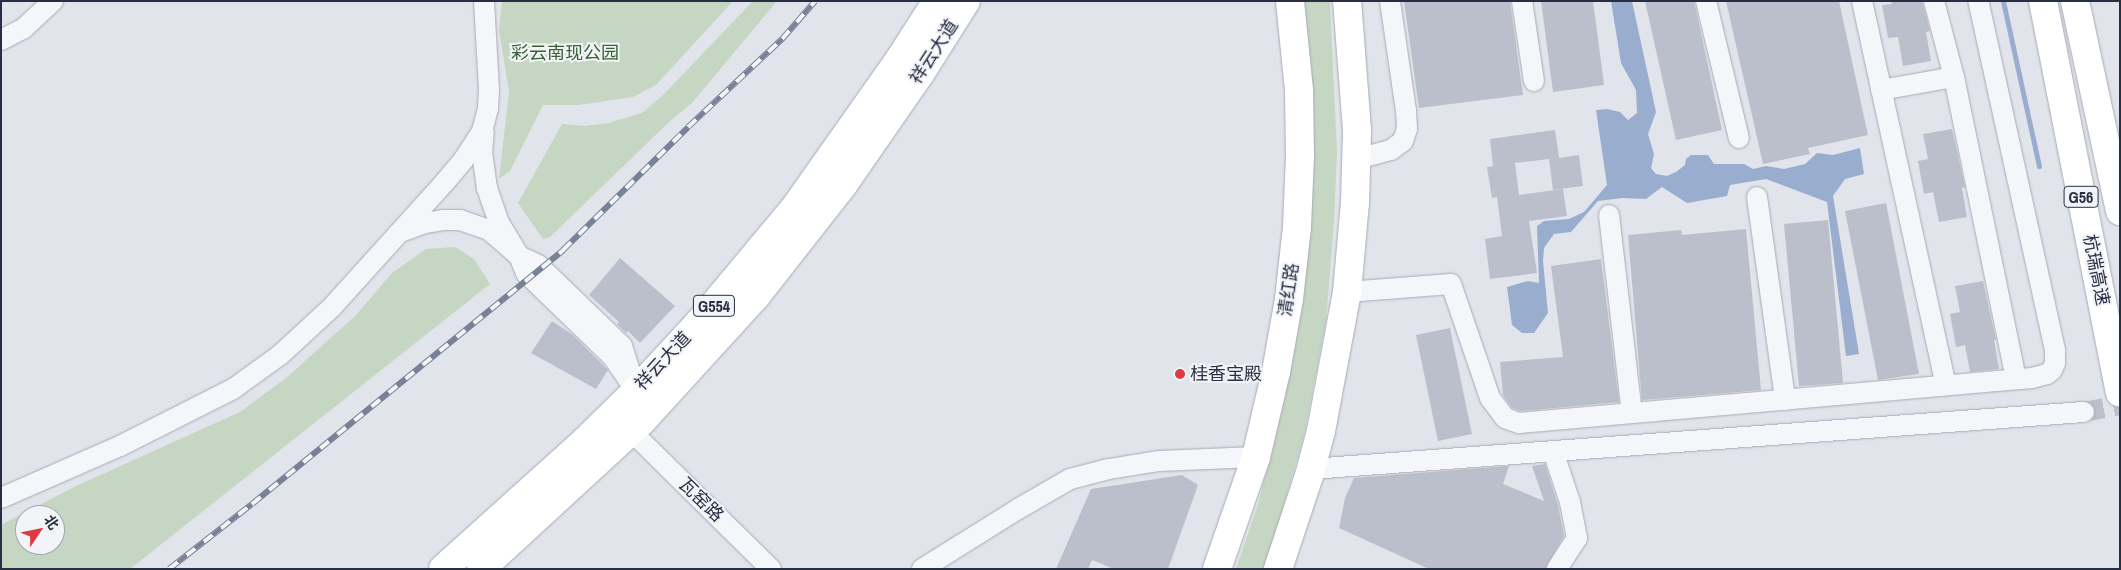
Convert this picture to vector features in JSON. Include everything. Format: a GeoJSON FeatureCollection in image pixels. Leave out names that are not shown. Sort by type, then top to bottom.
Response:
{"type":"FeatureCollection","features":[{"type":"Feature","properties":{"kind":"main road","name":"祥云大道"},"geometry":{"type":"LineString","coordinates":[[443,569],[585,441],[636,391],[731,286],[796,206],[899,60],[937,1]]}},
{"type":"Feature","properties":{"kind":"main road","name":"祥云大道"},"geometry":{"type":"LineString","coordinates":[[481,569],[631,431],[716,342],[801,240],[914,82],[966,1]]}},
{"type":"Feature","properties":{"kind":"main road","name":"清红路"},"geometry":{"type":"LineString","coordinates":[[1217,569],[1256,456],[1283,336],[1297,226],[1300,122],[1290,1]]}},
{"type":"Feature","properties":{"kind":"main road"},"geometry":{"type":"LineString","coordinates":[[1278,569],[1311,469],[1332,384],[1347,292],[1357,159],[1356,95],[1347,1]]}},
{"type":"Feature","properties":{"kind":"main road","name":"杭瑞高速"},"geometry":{"type":"LineString","coordinates":[[2043,1],[2120,392]]}},
{"type":"Feature","properties":{"kind":"main road","name":"G56"},"geometry":{"type":"LineString","coordinates":[[2075,1],[2120,210]]}},
{"type":"Feature","properties":{"kind":"main road"},"geometry":{"type":"LineString","coordinates":[[631,431],[636,391]]}},
{"type":"Feature","properties":{"kind":"street"},"geometry":{"type":"LineString","coordinates":[[1,40],[23,29],[54,1]]}},
{"type":"Feature","properties":{"kind":"street"},"geometry":{"type":"LineString","coordinates":[[484,1],[489,90],[482,152],[487,188],[500,223],[519,256],[526,273],[613,357],[636,391]]}},
{"type":"Feature","properties":{"kind":"street"},"geometry":{"type":"LineString","coordinates":[[1357,159],[1391,150],[1403,141],[1407,129],[1390,1]]}},
{"type":"Feature","properties":{"kind":"street"},"geometry":{"type":"LineString","coordinates":[[1522,1],[1534,81]]}},
{"type":"Feature","properties":{"kind":"street"},"geometry":{"type":"LineString","coordinates":[[1706,1],[1738,138]]}},
{"type":"Feature","properties":{"kind":"street"},"geometry":{"type":"LineString","coordinates":[[1862,1],[1946,385]]}},
{"type":"Feature","properties":{"kind":"street"},"geometry":{"type":"LineString","coordinates":[[1934,1],[1954,77],[2016,378]]}},
{"type":"Feature","properties":{"kind":"street"},"geometry":{"type":"LineString","coordinates":[[1347,292],[1451,284],[1490,398],[1500,413],[1511,422],[1519,424],[2041,376],[2052,370],[2055,363],[2055,350],[1978,1]]}},
{"type":"Feature","properties":{"kind":"street"},"geometry":{"type":"LineString","coordinates":[[1881,90],[1954,77]]}},
{"type":"Feature","properties":{"kind":"street"},"geometry":{"type":"LineString","coordinates":[[1,498],[120,446],[204,405],[249,378],[311,327],[399,233],[464,159],[486,121]]}},
{"type":"Feature","properties":{"kind":"street"},"geometry":{"type":"LineString","coordinates":[[1757,197],[1785,400]]}},
{"type":"Feature","properties":{"kind":"street"},"geometry":{"type":"LineString","coordinates":[[1609,215],[1632,414]]}},
{"type":"Feature","properties":{"kind":"street"},"geometry":{"type":"LineString","coordinates":[[399,233],[425,223],[460,220],[489,230],[519,256]]}},
{"type":"Feature","properties":{"kind":"street"},"geometry":{"type":"LineString","coordinates":[[1311,469],[2084,412]]}},
{"type":"Feature","properties":{"kind":"street","name":"瓦窑路"},"geometry":{"type":"LineString","coordinates":[[631,431],[771,569]]}},
{"type":"Feature","properties":{"kind":"street"},"geometry":{"type":"LineString","coordinates":[[1553,451],[1570,502],[1577,538],[1557,569]]}},
{"type":"Feature","properties":{"kind":"street"},"geometry":{"type":"LineString","coordinates":[[922,569],[1070,479],[1101,470],[1142,463],[1256,456]]}},
{"type":"Feature","properties":{"kind":"green space","name":"彩云南现公园"},"geometry":{"type":"Polygon","coordinates":[[[502,1],[733,1],[656,85],[633,97],[578,105],[543,105],[510,171],[499,179],[509,92],[499,30],[502,1]]]}},
{"type":"Feature","properties":{"kind":"green space"},"geometry":{"type":"Polygon","coordinates":[[[753,1],[777,1],[692,103],[669,122],[550,237],[543,239],[518,203],[562,124],[585,126],[608,123],[642,113],[663,95],[753,1]]]}},
{"type":"Feature","properties":{"kind":"green space"},"geometry":{"type":"Polygon","coordinates":[[[1304,1],[1330,1],[1337,152],[1334,222],[1326,321],[1304,435],[1272,547],[1264,569],[1236,569],[1258,504],[1283,406],[1297,330],[1310,106],[1304,1]]]}},
{"type":"Feature","properties":{"kind":"green space"},"geometry":{"type":"Polygon","coordinates":[[[455,247],[474,259],[490,284],[130,569],[1,569],[1,525],[15,518],[15,555],[65,555],[65,505],[39,505],[76,486],[240,412],[286,378],[356,315],[392,273],[426,249],[455,247]]]}},
{"type":"Feature","properties":{"kind":"water"},"geometry":{"type":"Polygon","coordinates":[[[1611,1],[1632,1],[1656,112],[1648,134],[1654,154],[1651,168],[1656,174],[1667,176],[1676,172],[1685,165],[1686,159],[1691,155],[1708,155],[1714,164],[1744,164],[1753,169],[1766,166],[1784,169],[1805,164],[1817,153],[1833,155],[1860,148],[1864,174],[1845,179],[1833,196],[1859,354],[1846,356],[1827,202],[1766,179],[1730,185],[1727,196],[1687,203],[1662,187],[1646,199],[1622,198],[1598,201],[1571,232],[1554,234],[1544,248],[1543,261],[1548,313],[1534,333],[1522,333],[1512,325],[1507,287],[1528,281],[1539,283],[1537,226],[1544,221],[1569,219],[1584,212],[1607,185],[1596,110],[1607,109],[1620,112],[1628,120],[1637,113],[1636,90],[1621,63],[1611,1]]]}},
{"type":"Feature","properties":{"kind":"building"},"geometry":{"type":"Polygon","coordinates":[[[1404,1],[1510,1],[1523,95],[1419,108],[1404,1]]]}},
{"type":"Feature","properties":{"kind":"building"},"geometry":{"type":"Polygon","coordinates":[[[1541,1],[1593,1],[1604,85],[1553,92],[1541,1]]]}},
{"type":"Feature","properties":{"kind":"building"},"geometry":{"type":"Polygon","coordinates":[[[1645,1],[1694,1],[1722,130],[1676,140],[1645,1]]]}},
{"type":"Feature","properties":{"kind":"building"},"geometry":{"type":"Polygon","coordinates":[[[1726,1],[1839,1],[1868,135],[1808,148],[1810,154],[1763,164],[1726,1]]]}},
{"type":"Feature","properties":{"kind":"building"},"geometry":{"type":"Polygon","coordinates":[[[1891,1],[1922,1],[1930,31],[1926,32],[1931,61],[1903,66],[1898,37],[1888,38],[1882,5],[1892,4],[1891,1]]]}},
{"type":"Feature","properties":{"kind":"building"},"geometry":{"type":"Polygon","coordinates":[[[1952,129],[1965,187],[1962,188],[1967,217],[1939,222],[1933,192],[1924,194],[1918,161],[1928,159],[1923,134],[1952,129]]]}},
{"type":"Feature","properties":{"kind":"building"},"geometry":{"type":"Polygon","coordinates":[[[1555,130],[1559,158],[1579,155],[1583,186],[1553,190],[1549,159],[1515,163],[1519,195],[1563,189],[1567,216],[1529,221],[1537,273],[1490,279],[1485,239],[1502,236],[1497,197],[1492,198],[1487,167],[1493,166],[1490,139],[1555,130]]]}},
{"type":"Feature","properties":{"kind":"building"},"geometry":{"type":"Polygon","coordinates":[[[1886,203],[1919,374],[1878,380],[1845,211],[1886,203]]]}},
{"type":"Feature","properties":{"kind":"building"},"geometry":{"type":"Polygon","coordinates":[[[1828,220],[1843,383],[1799,386],[1784,224],[1828,220]]]}},
{"type":"Feature","properties":{"kind":"building"},"geometry":{"type":"Polygon","coordinates":[[[1746,229],[1761,390],[1642,400],[1628,235],[1681,230],[1682,235],[1746,229]]]}},
{"type":"Feature","properties":{"kind":"building"},"geometry":{"type":"Polygon","coordinates":[[[620,258],[675,306],[640,343],[628,331],[626,333],[617,324],[619,322],[589,295],[620,258]]]}},
{"type":"Feature","properties":{"kind":"building"},"geometry":{"type":"Polygon","coordinates":[[[1601,259],[1619,402],[1521,411],[1512,408],[1503,395],[1500,362],[1563,357],[1551,266],[1601,259]]]}},
{"type":"Feature","properties":{"kind":"building"},"geometry":{"type":"Polygon","coordinates":[[[1983,281],[1996,340],[1994,340],[1999,369],[1970,372],[1965,345],[1956,347],[1950,314],[1960,312],[1955,286],[1983,281]]]}},
{"type":"Feature","properties":{"kind":"building"},"geometry":{"type":"Polygon","coordinates":[[[552,321],[573,335],[608,370],[596,389],[531,353],[552,321]]]}},
{"type":"Feature","properties":{"kind":"building"},"geometry":{"type":"Polygon","coordinates":[[[1450,328],[1472,434],[1438,441],[1416,335],[1450,328]]]}},
{"type":"Feature","properties":{"kind":"building"},"geometry":{"type":"Polygon","coordinates":[[[1545,464],[1558,505],[1564,536],[1545,569],[1429,569],[1339,528],[1345,498],[1354,478],[1509,466],[1503,484],[1544,501],[1532,466],[1545,464]]]}},
{"type":"Feature","properties":{"kind":"building"},"geometry":{"type":"Polygon","coordinates":[[[1182,475],[1198,485],[1168,569],[1114,569],[1092,560],[1088,569],[1056,569],[1091,489],[1182,475]]]}},
{"type":"Feature","properties":{"kind":"waterway"},"geometry":{"type":"LineString","coordinates":[[2003,1],[2039,166]]}},
{"type":"Feature","properties":{"kind":"tunnel"},"geometry":{"type":"LineString","coordinates":[[2084,412],[2120,405]]}},
{"type":"Feature","properties":{"kind":"railway"},"geometry":{"type":"LineString","coordinates":[[169,569],[252,504],[563,250],[688,127],[782,39],[815,1]]}},
{"type":"Feature","properties":{"kind":"place","name":"桂香宝殿"},"geometry":{"type":"Point","coordinates":[1180,374]}}]}
